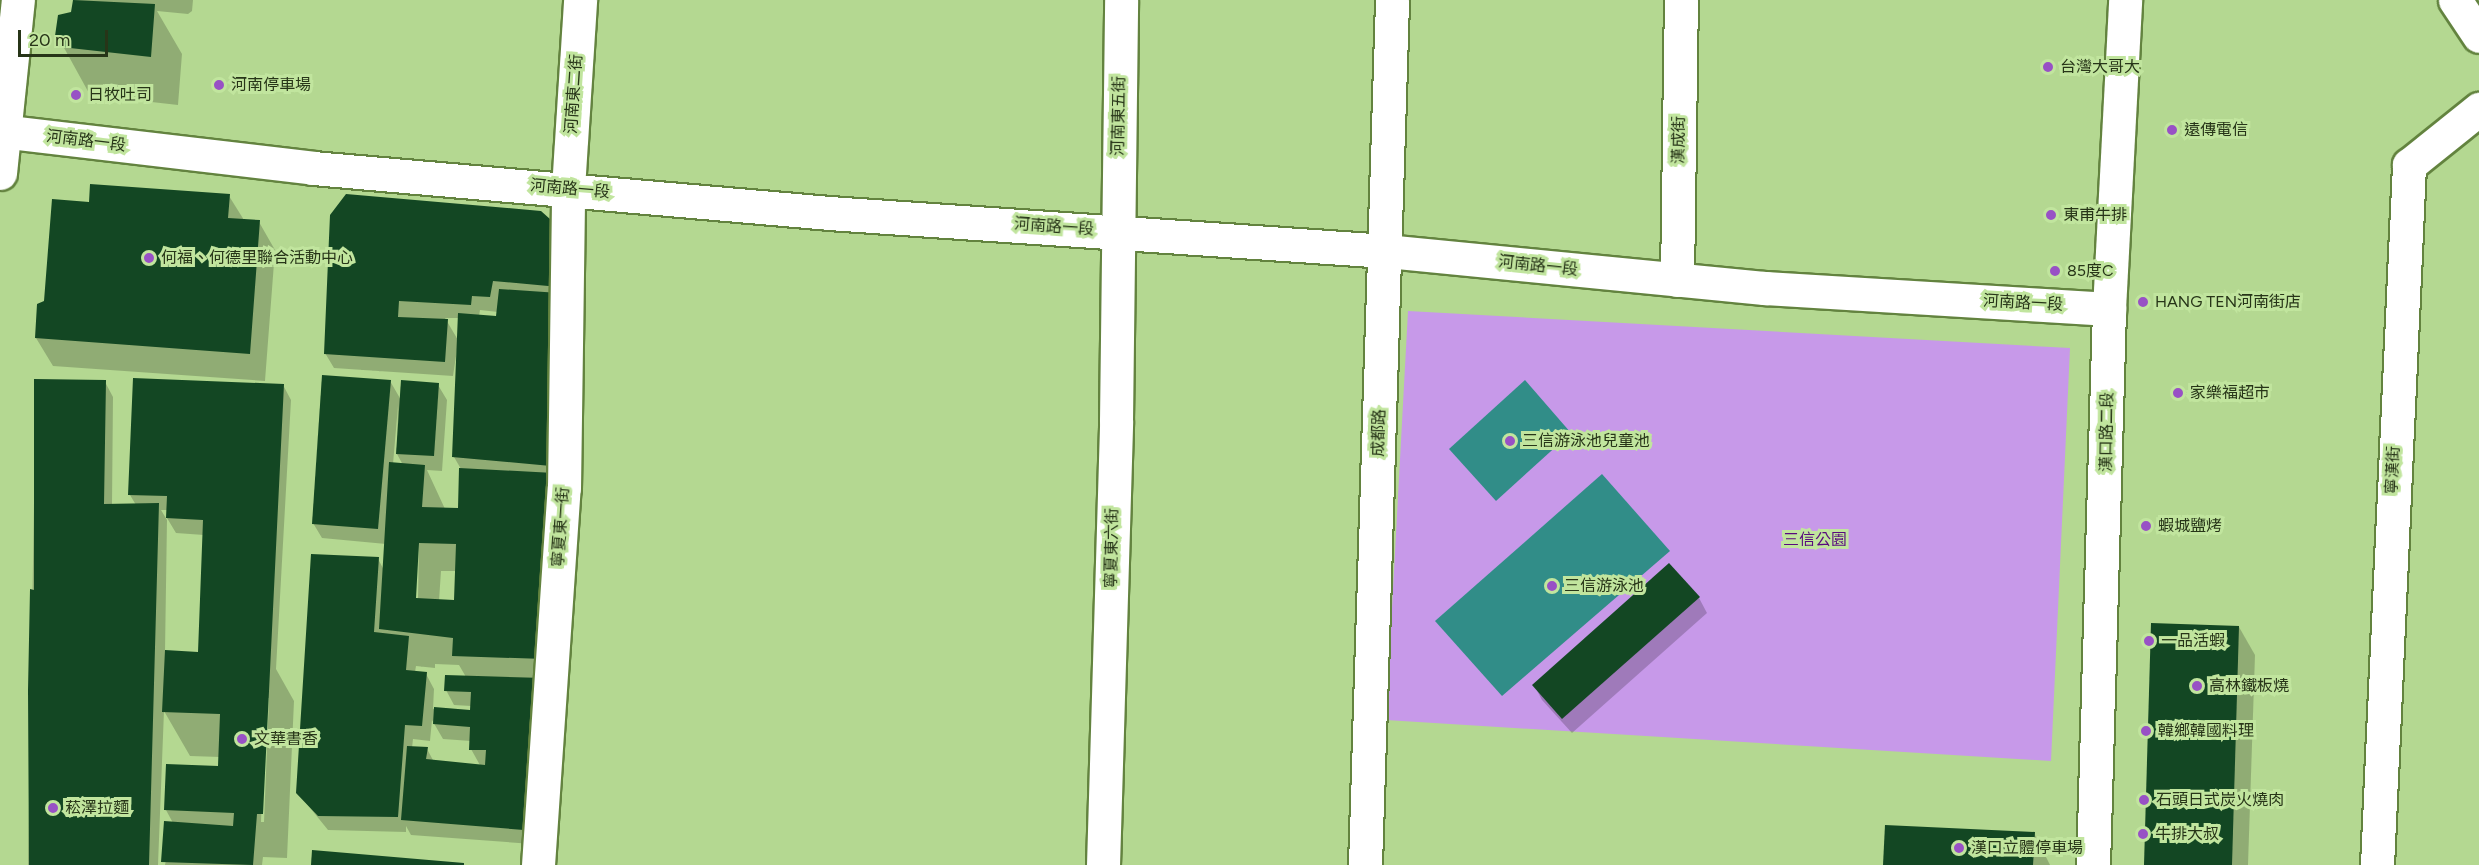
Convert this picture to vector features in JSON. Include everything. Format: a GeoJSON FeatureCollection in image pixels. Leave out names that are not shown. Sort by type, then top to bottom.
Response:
{"type":"FeatureCollection","features":[{"type":"Feature","properties":{"kind":"street"},"geometry":{"type":"LineString","coordinates":[[0,173],[1,131],[18,0]]}},
{"type":"Feature","properties":{"kind":"street","name":"河南東二街"},"geometry":{"type":"LineString","coordinates":[[567,188],[580,0]]}},
{"type":"Feature","properties":{"kind":"street","name":"河南東五街"},"geometry":{"type":"LineString","coordinates":[[1118,231],[1121,0]]}},
{"type":"Feature","properties":{"kind":"street","name":"成都路"},"geometry":{"type":"LineString","coordinates":[[1365,865],[1386,251],[1392,0]]}},
{"type":"Feature","properties":{"kind":"street","name":"漢成街"},"geometry":{"type":"LineString","coordinates":[[1677,280],[1681,0]]}},
{"type":"Feature","properties":{"kind":"street","name":"漢口路二段"},"geometry":{"type":"LineString","coordinates":[[2093,865],[2109,309],[2125,0]]}},
{"type":"Feature","properties":{"kind":"street"},"geometry":{"type":"LineString","coordinates":[[2455,0],[2479,36]]}},
{"type":"Feature","properties":{"kind":"street","name":"寧漢街"},"geometry":{"type":"LineString","coordinates":[[2377,865],[2409,165],[2479,109]]}},
{"type":"Feature","properties":{"kind":"street","name":"河南路一段"},"geometry":{"type":"LineString","coordinates":[[1,131],[313,168],[567,188],[829,213],[1386,251],[1677,280],[2109,309]]}},
{"type":"Feature","properties":{"kind":"street","name":"寧夏東一街"},"geometry":{"type":"LineString","coordinates":[[538,865],[564,488],[567,188]]}},
{"type":"Feature","properties":{"kind":"street","name":"寧夏東六街"},"geometry":{"type":"LineString","coordinates":[[1103,865],[1118,231]]}},
{"type":"Feature","properties":{"kind":"green space","name":"三信公園"},"geometry":{"type":"Polygon","coordinates":[[[1408,311],[2070,348],[2051,761],[1386,720],[1408,311]]]}},
{"type":"Feature","properties":{"kind":"water","name":"三信游泳池兒童池"},"geometry":{"type":"Polygon","coordinates":[[[1525,380],[1571,433],[1496,501],[1449,449],[1525,380]]]}},
{"type":"Feature","properties":{"kind":"water","name":"三信游泳池"},"geometry":{"type":"Polygon","coordinates":[[[1602,474],[1670,551],[1502,696],[1435,621],[1602,474]]]}},
{"type":"Feature","properties":{"kind":"building"},"geometry":{"type":"Polygon","coordinates":[[[73,0],[155,4],[151,57],[61,47],[61,40],[55,36],[58,15],[71,12],[73,0]]]}},
{"type":"Feature","properties":{"kind":"building","name":"何福、何德里聯合活動中心"},"geometry":{"type":"Polygon","coordinates":[[[90,184],[230,194],[228,218],[260,220],[250,354],[35,338],[37,304],[44,301],[52,199],[89,202],[90,184]]]}},
{"type":"Feature","properties":{"kind":"building"},"geometry":{"type":"Polygon","coordinates":[[[346,194],[541,211],[560,228],[559,287],[493,281],[490,297],[472,296],[471,305],[399,301],[398,317],[448,319],[445,362],[324,354],[330,215],[346,194]]]}},
{"type":"Feature","properties":{"kind":"building"},"geometry":{"type":"Polygon","coordinates":[[[499,289],[559,293],[551,466],[452,457],[458,313],[496,316],[499,289]]]}},
{"type":"Feature","properties":{"kind":"building"},"geometry":{"type":"Polygon","coordinates":[[[322,375],[391,380],[378,529],[312,524],[322,375]]]}},
{"type":"Feature","properties":{"kind":"building"},"geometry":{"type":"Polygon","coordinates":[[[133,378],[284,384],[263,814],[257,814],[253,865],[161,862],[164,821],[233,826],[234,813],[164,810],[166,764],[218,766],[220,714],[162,712],[165,650],[198,652],[203,520],[166,518],[167,496],[128,495],[133,378]]]}},
{"type":"Feature","properties":{"kind":"building"},"geometry":{"type":"Polygon","coordinates":[[[34,379],[106,380],[104,504],[159,503],[149,865],[29,865],[28,690],[30,589],[34,590],[34,379]]]}},
{"type":"Feature","properties":{"kind":"building"},"geometry":{"type":"Polygon","coordinates":[[[401,380],[439,383],[434,456],[396,454],[401,380]]]}},
{"type":"Feature","properties":{"kind":"building"},"geometry":{"type":"Polygon","coordinates":[[[389,462],[425,465],[422,507],[458,508],[459,468],[554,473],[544,659],[452,656],[453,638],[379,629],[389,462]],[[419,543],[416,598],[454,600],[456,544],[419,543]]]}},
{"type":"Feature","properties":{"kind":"building"},"geometry":{"type":"Polygon","coordinates":[[[311,554],[379,557],[374,632],[409,636],[406,670],[427,672],[422,726],[405,725],[398,817],[318,816],[296,793],[311,554]]]}},
{"type":"Feature","properties":{"kind":"building","name":"三信游泳池"},"geometry":{"type":"Polygon","coordinates":[[[1669,563],[1700,597],[1562,719],[1532,685],[1669,563]]]}},
{"type":"Feature","properties":{"kind":"building"},"geometry":{"type":"Polygon","coordinates":[[[2151,623],[2239,626],[2232,865],[2144,865],[2151,623]]]}},
{"type":"Feature","properties":{"kind":"building"},"geometry":{"type":"Polygon","coordinates":[[[445,675],[543,678],[524,830],[401,820],[407,746],[428,747],[426,759],[485,765],[486,750],[469,750],[470,727],[433,724],[434,707],[470,710],[471,692],[444,691],[445,675]]]}},
{"type":"Feature","properties":{"kind":"building","name":"漢口立體停車場"},"geometry":{"type":"Polygon","coordinates":[[[1885,825],[2035,832],[2033,865],[1883,865],[1885,825]]]}},
{"type":"Feature","properties":{"kind":"building"},"geometry":{"type":"Polygon","coordinates":[[[312,850],[464,863],[464,865],[311,865],[312,850]]]}},
{"type":"Feature","properties":{"kind":"place","name":"台灣大哥大"},"geometry":{"type":"Point","coordinates":[2048,67]}},
{"type":"Feature","properties":{"kind":"place","name":"河南停車場"},"geometry":{"type":"Point","coordinates":[219,85]}},
{"type":"Feature","properties":{"kind":"place","name":"日牧吐司"},"geometry":{"type":"Point","coordinates":[76,95]}},
{"type":"Feature","properties":{"kind":"place","name":"遠傳電信"},"geometry":{"type":"Point","coordinates":[2172,130]}},
{"type":"Feature","properties":{"kind":"place","name":"東甫牛排"},"geometry":{"type":"Point","coordinates":[2051,215]}},
{"type":"Feature","properties":{"kind":"place","name":"何福、何德里聯合活動中心"},"geometry":{"type":"Point","coordinates":[149,258]}},
{"type":"Feature","properties":{"kind":"place","name":"85度C"},"geometry":{"type":"Point","coordinates":[2055,271]}},
{"type":"Feature","properties":{"kind":"place","name":"HANG TEN河南街店"},"geometry":{"type":"Point","coordinates":[2143,302]}},
{"type":"Feature","properties":{"kind":"place","name":"家樂福超市"},"geometry":{"type":"Point","coordinates":[2178,393]}},
{"type":"Feature","properties":{"kind":"place","name":"三信游泳池兒童池"},"geometry":{"type":"Point","coordinates":[1510,441]}},
{"type":"Feature","properties":{"kind":"place","name":"蝦城鹽烤"},"geometry":{"type":"Point","coordinates":[2146,526]}},
{"type":"Feature","properties":{"kind":"place","name":"三信游泳池"},"geometry":{"type":"Point","coordinates":[1552,586]}},
{"type":"Feature","properties":{"kind":"place","name":"一品活蝦"},"geometry":{"type":"Point","coordinates":[2149,641]}},
{"type":"Feature","properties":{"kind":"place","name":"高林鐵板燒"},"geometry":{"type":"Point","coordinates":[2197,686]}},
{"type":"Feature","properties":{"kind":"place","name":"韓鄉韓國料理"},"geometry":{"type":"Point","coordinates":[2146,731]}},
{"type":"Feature","properties":{"kind":"place","name":"文華書香"},"geometry":{"type":"Point","coordinates":[242,739]}},
{"type":"Feature","properties":{"kind":"place","name":"石頭日式炭火燒肉"},"geometry":{"type":"Point","coordinates":[2144,800]}},
{"type":"Feature","properties":{"kind":"place","name":"菘澤拉麵"},"geometry":{"type":"Point","coordinates":[53,808]}},
{"type":"Feature","properties":{"kind":"place","name":"牛排大叔"},"geometry":{"type":"Point","coordinates":[2143,834]}},
{"type":"Feature","properties":{"kind":"place","name":"漢口立體停車場"},"geometry":{"type":"Point","coordinates":[1959,848]}}]}
